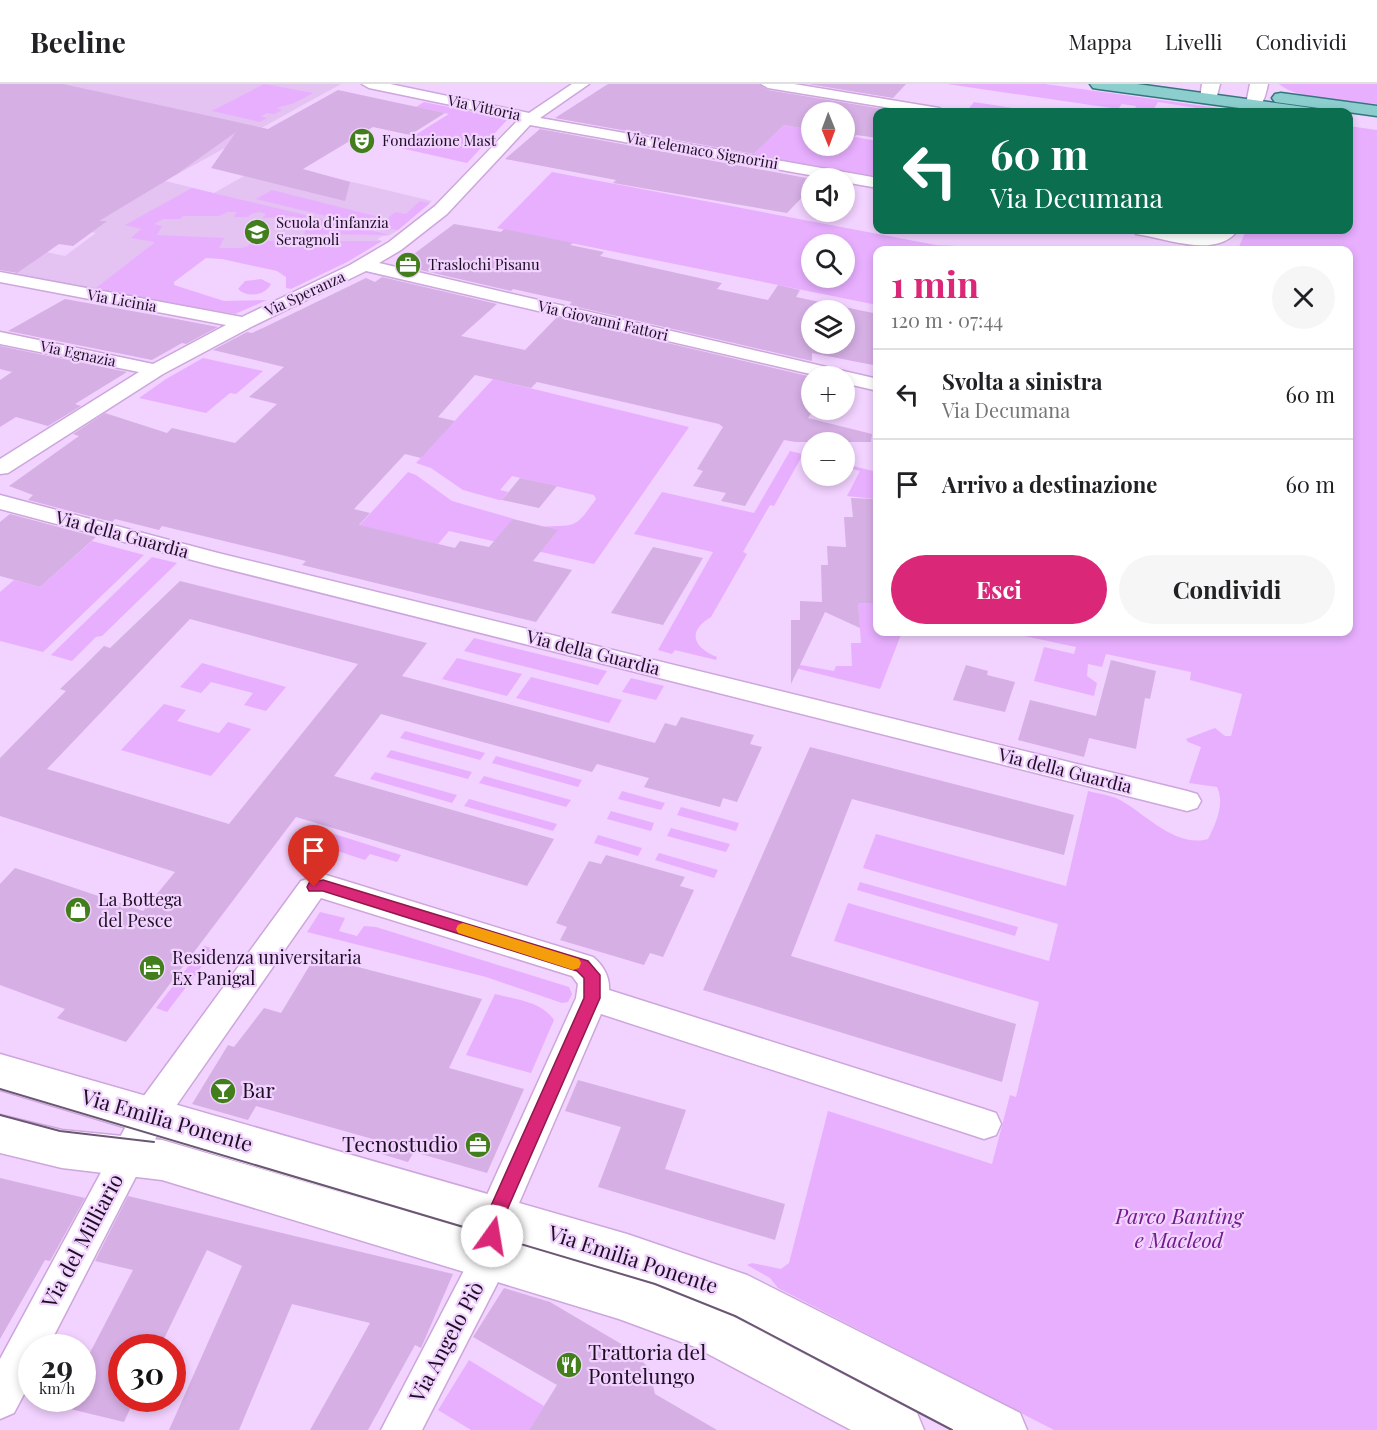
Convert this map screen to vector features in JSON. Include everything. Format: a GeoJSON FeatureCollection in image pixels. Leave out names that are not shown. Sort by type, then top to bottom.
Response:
{"type":"FeatureCollection","features":[{"type":"Feature","properties":{"kind":"main road"},"geometry":{"type":"LineString","coordinates":[[1099,84],[1256,95],[1301,108]]}},
{"type":"Feature","properties":{"kind":"main road"},"geometry":{"type":"LineString","coordinates":[[1178,84],[1210,90]]}},
{"type":"Feature","properties":{"kind":"main road"},"geometry":{"type":"LineString","coordinates":[[1353,110],[1377,111]]}},
{"type":"Feature","properties":{"kind":"main road"},"geometry":{"type":"LineString","coordinates":[[1353,119],[1377,123]]}},
{"type":"Feature","properties":{"kind":"main road","name":"Via Emilia Ponente"},"geometry":{"type":"LineString","coordinates":[[0,1072],[150,1115],[492,1236],[747,1348],[900,1430]]}},
{"type":"Feature","properties":{"kind":"main road","name":"Via Emilia Ponente"},"geometry":{"type":"LineString","coordinates":[[0,1134],[62,1149],[162,1160],[492,1236],[670,1269],[723,1288],[768,1308],[1003,1430]]}},
{"type":"Feature","properties":{"kind":"street","name":"Via Vittoria"},"geometry":{"type":"LineString","coordinates":[[369,84],[528,119]]}},
{"type":"Feature","properties":{"kind":"street","name":"Via Speranza"},"geometry":{"type":"LineString","coordinates":[[0,468],[156,370],[244,323],[364,265],[395,246],[432,219],[507,137],[528,119],[582,84]]}},
{"type":"Feature","properties":{"kind":"street"},"geometry":{"type":"LineString","coordinates":[[768,84],[915,108]]}},
{"type":"Feature","properties":{"kind":"street","name":"Via Telemaco Signorini"},"geometry":{"type":"LineString","coordinates":[[528,119],[873,182]]}},
{"type":"Feature","properties":{"kind":"street"},"geometry":{"type":"LineString","coordinates":[[1170,234],[1212,240],[1227,234]]}},
{"type":"Feature","properties":{"kind":"street","name":"Via Giovanni Fattori"},"geometry":{"type":"LineString","coordinates":[[364,265],[801,367]]}},
{"type":"Feature","properties":{"kind":"street","name":"Via Licinia"},"geometry":{"type":"LineString","coordinates":[[0,277],[244,323]]}},
{"type":"Feature","properties":{"kind":"street","name":"Via Egnazia"},"geometry":{"type":"LineString","coordinates":[[0,338],[156,370]]}},
{"type":"Feature","properties":{"kind":"street","name":"Via Giovanni Fattori"},"geometry":{"type":"LineString","coordinates":[[855,380],[873,384]]}},
{"type":"Feature","properties":{"kind":"street","name":"Via della Guardia"},"geometry":{"type":"LineString","coordinates":[[0,502],[215,559],[1187,801]]}},
{"type":"Feature","properties":{"kind":"street","name":"Via del Milliario"},"geometry":{"type":"LineString","coordinates":[[0,1399],[150,1115],[312,890],[319,886],[582,966],[592,975],[592,998]]}},
{"type":"Feature","properties":{"kind":"street"},"geometry":{"type":"LineString","coordinates":[[592,998],[984,1124]]}},
{"type":"Feature","properties":{"kind":"street","name":"Via Angelo Piò"},"geometry":{"type":"LineString","coordinates":[[400,1430],[475,1291],[492,1236],[592,998]]}},
{"type":"Feature","properties":{"kind":"shaded area"},"geometry":{"type":"Polygon","coordinates":[[[0,84],[341,84],[165,181],[214,193],[244,176],[278,184],[302,170],[432,201],[398,230],[377,239],[382,241],[347,262],[155,242],[93,290],[15,274],[46,252],[65,256],[96,233],[77,229],[0,84]]]}},
{"type":"Feature","properties":{"kind":"green space"},"geometry":{"type":"Polygon","coordinates":[[[264,84],[313,93],[294,103],[276,108],[282,110],[274,114],[267,113],[261,116],[267,118],[260,122],[212,111],[264,84]]]}},
{"type":"Feature","properties":{"kind":"green space"},"geometry":{"type":"Polygon","coordinates":[[[947,84],[1045,84],[1218,108],[1197,108],[1158,102],[1154,108],[1135,108],[1136,106],[1122,104],[1119,108],[947,84]]]}},
{"type":"Feature","properties":{"kind":"green space"},"geometry":{"type":"Polygon","coordinates":[[[1279,84],[1377,84],[1377,104],[1311,97],[1279,84]]]}},
{"type":"Feature","properties":{"kind":"green space"},"geometry":{"type":"Polygon","coordinates":[[[424,102],[507,120],[467,163],[396,147],[449,114],[416,107],[424,102]]]}},
{"type":"Feature","properties":{"kind":"green space"},"geometry":{"type":"Polygon","coordinates":[[[974,102],[1014,108],[969,108],[974,102]]]}},
{"type":"Feature","properties":{"kind":"green space"},"geometry":{"type":"Polygon","coordinates":[[[784,125],[801,128],[801,156],[855,156],[855,137],[873,140],[872,176],[855,173],[855,168],[827,168],[753,155],[784,125]]]}},
{"type":"Feature","properties":{"kind":"green space","name":"Parco Banting e Macleod"},"geometry":{"type":"Polygon","coordinates":[[[1353,127],[1377,130],[1377,1430],[1054,1430],[778,1288],[770,1278],[747,1265],[752,1263],[781,1269],[789,1263],[828,1111],[992,1164],[1010,1095],[1016,1097],[1039,1002],[834,941],[848,903],[1049,961],[1058,924],[863,868],[876,834],[1066,886],[1088,791],[1120,800],[1161,828],[1184,839],[1208,839],[1220,807],[1219,793],[1217,787],[1189,783],[1201,747],[1186,739],[1215,728],[1225,736],[1231,736],[1242,694],[1190,680],[1191,672],[1106,654],[1102,667],[1088,664],[1087,676],[1097,683],[1094,696],[1034,681],[1044,647],[1074,654],[1076,647],[1024,636],[1353,636],[1353,246],[1239,246],[1244,234],[1353,234],[1353,127]]]}},
{"type":"Feature","properties":{"kind":"green space"},"geometry":{"type":"Polygon","coordinates":[[[552,172],[801,219],[801,222],[815,222],[936,245],[958,246],[873,246],[873,304],[497,228],[552,172]]]}},
{"type":"Feature","properties":{"kind":"green space"},"geometry":{"type":"Polygon","coordinates":[[[192,188],[390,235],[304,234],[309,222],[295,222],[297,218],[293,216],[262,218],[266,214],[259,212],[248,217],[234,217],[236,212],[228,212],[218,216],[183,216],[180,219],[163,219],[154,224],[162,226],[157,235],[224,238],[219,248],[241,248],[248,246],[251,241],[382,241],[347,262],[291,289],[286,288],[286,277],[277,271],[222,259],[206,258],[174,282],[174,285],[224,301],[267,300],[235,314],[93,290],[155,242],[131,238],[141,229],[125,225],[192,188]]]}},
{"type":"Feature","properties":{"kind":"green space"},"geometry":{"type":"Polygon","coordinates":[[[272,190],[387,219],[395,212],[406,214],[420,201],[430,203],[398,230],[388,231],[256,199],[272,190]]]}},
{"type":"Feature","properties":{"kind":"green space"},"geometry":{"type":"Polygon","coordinates":[[[261,279],[271,284],[265,291],[251,295],[238,289],[245,281],[261,279]]]}},
{"type":"Feature","properties":{"kind":"green space"},"geometry":{"type":"Polygon","coordinates":[[[203,358],[263,371],[236,394],[230,393],[206,413],[139,398],[166,379],[203,358]]]}},
{"type":"Feature","properties":{"kind":"green space"},"geometry":{"type":"Polygon","coordinates":[[[493,379],[689,427],[594,564],[449,531],[438,544],[378,530],[357,528],[408,472],[416,475],[452,501],[514,519],[499,536],[525,529],[573,524],[583,516],[596,499],[594,495],[512,476],[500,490],[508,492],[502,500],[499,500],[463,490],[431,468],[416,463],[493,379]]]}},
{"type":"Feature","properties":{"kind":"green space"},"geometry":{"type":"Polygon","coordinates":[[[790,451],[801,454],[801,458],[774,506],[770,505],[743,552],[747,554],[711,617],[698,628],[696,639],[698,644],[717,657],[716,660],[675,650],[672,654],[658,650],[713,552],[634,534],[662,492],[754,513],[790,451]]]}},
{"type":"Feature","properties":{"kind":"green space"},"geometry":{"type":"Polygon","coordinates":[[[855,466],[873,471],[873,499],[847,496],[852,486],[855,486],[860,471],[855,470],[855,466]]]}},
{"type":"Feature","properties":{"kind":"green space"},"geometry":{"type":"Polygon","coordinates":[[[92,541],[144,555],[43,652],[0,641],[0,592],[14,580],[40,587],[92,541]]]}},
{"type":"Feature","properties":{"kind":"green space"},"geometry":{"type":"Polygon","coordinates":[[[152,557],[177,563],[102,636],[96,637],[72,661],[51,655],[152,557]]]}},
{"type":"Feature","properties":{"kind":"green space"},"geometry":{"type":"Polygon","coordinates":[[[858,603],[873,604],[873,636],[900,636],[880,689],[795,668],[795,664],[834,671],[836,666],[852,666],[851,643],[861,643],[858,603]]]}},
{"type":"Feature","properties":{"kind":"green space"},"geometry":{"type":"Polygon","coordinates":[[[474,638],[607,671],[598,685],[464,651],[474,638]]]}},
{"type":"Feature","properties":{"kind":"green space"},"geometry":{"type":"Polygon","coordinates":[[[457,658],[522,674],[507,696],[442,679],[457,658]]]}},
{"type":"Feature","properties":{"kind":"green space"},"geometry":{"type":"Polygon","coordinates":[[[202,663],[286,687],[266,711],[244,705],[253,693],[211,682],[201,693],[180,687],[202,663]]]}},
{"type":"Feature","properties":{"kind":"green space"},"geometry":{"type":"Polygon","coordinates":[[[531,677],[622,700],[609,723],[516,698],[531,677]]]}},
{"type":"Feature","properties":{"kind":"green space"},"geometry":{"type":"Polygon","coordinates":[[[631,678],[664,686],[656,700],[622,692],[631,678]]]}},
{"type":"Feature","properties":{"kind":"green space"},"geometry":{"type":"Polygon","coordinates":[[[164,704],[186,710],[177,721],[219,733],[228,722],[251,729],[211,776],[121,750],[164,704]]]}},
{"type":"Feature","properties":{"kind":"green space"},"geometry":{"type":"Polygon","coordinates":[[[405,731],[485,753],[480,760],[400,738],[405,731]]]}},
{"type":"Feature","properties":{"kind":"green space"},"geometry":{"type":"Polygon","coordinates":[[[391,750],[472,772],[468,779],[386,757],[391,750]]]}},
{"type":"Feature","properties":{"kind":"green space"},"geometry":{"type":"Polygon","coordinates":[[[496,756],[582,780],[578,787],[492,763],[496,756]]]}},
{"type":"Feature","properties":{"kind":"green space"},"geometry":{"type":"Polygon","coordinates":[[[375,772],[457,795],[452,803],[370,779],[375,772]]]}},
{"type":"Feature","properties":{"kind":"green space"},"geometry":{"type":"Polygon","coordinates":[[[484,776],[571,800],[566,807],[479,783],[484,776]]]}},
{"type":"Feature","properties":{"kind":"green space"},"geometry":{"type":"Polygon","coordinates":[[[622,791],[665,803],[661,810],[618,799],[622,791]]]}},
{"type":"Feature","properties":{"kind":"green space"},"geometry":{"type":"Polygon","coordinates":[[[469,799],[557,824],[553,831],[464,806],[469,799]]]}},
{"type":"Feature","properties":{"kind":"green space"},"geometry":{"type":"Polygon","coordinates":[[[681,807],[739,823],[736,831],[677,815],[681,807]]]}},
{"type":"Feature","properties":{"kind":"green space"},"geometry":{"type":"Polygon","coordinates":[[[611,811],[654,823],[651,831],[607,819],[611,811]]]}},
{"type":"Feature","properties":{"kind":"green space"},"geometry":{"type":"Polygon","coordinates":[[[671,828],[730,844],[726,852],[667,836],[671,828]]]}},
{"type":"Feature","properties":{"kind":"green space"},"geometry":{"type":"Polygon","coordinates":[[[331,833],[401,855],[397,862],[370,854],[365,860],[328,848],[312,869],[306,867],[331,833]]]}},
{"type":"Feature","properties":{"kind":"green space"},"geometry":{"type":"Polygon","coordinates":[[[598,835],[642,848],[638,856],[594,843],[598,835]]]}},
{"type":"Feature","properties":{"kind":"green space"},"geometry":{"type":"Polygon","coordinates":[[[659,853],[718,870],[714,878],[655,860],[659,853]]]}},
{"type":"Feature","properties":{"kind":"green space"},"geometry":{"type":"Polygon","coordinates":[[[860,882],[1018,927],[1015,936],[857,890],[860,882]]]}},
{"type":"Feature","properties":{"kind":"green space"},"geometry":{"type":"Polygon","coordinates":[[[320,912],[345,918],[339,931],[357,936],[364,926],[376,927],[569,987],[572,994],[568,1002],[562,1003],[486,977],[307,932],[320,912]]]}},
{"type":"Feature","properties":{"kind":"green space"},"geometry":{"type":"Polygon","coordinates":[[[204,946],[215,949],[167,1012],[156,1008],[204,946]]]}},
{"type":"Feature","properties":{"kind":"green space"},"geometry":{"type":"Polygon","coordinates":[[[495,994],[536,1005],[554,1020],[531,1073],[466,1055],[495,994]]]}},
{"type":"Feature","properties":{"kind":"green space"},"geometry":{"type":"Polygon","coordinates":[[[469,1360],[544,1406],[529,1430],[471,1430],[438,1410],[469,1360]]]}},
{"type":"Feature","properties":{"kind":"building"},"geometry":{"type":"Polygon","coordinates":[[[0,84],[63,84],[268,129],[338,90],[445,113],[410,135],[373,127],[303,169],[350,182],[345,201],[211,168],[236,132],[177,174],[99,221],[107,221],[73,246],[59,244],[17,273],[0,270],[0,84]]]}},
{"type":"Feature","properties":{"kind":"building"},"geometry":{"type":"Polygon","coordinates":[[[608,84],[759,84],[768,90],[841,102],[801,102],[801,128],[784,125],[754,154],[555,118],[608,84]]]}},
{"type":"Feature","properties":{"kind":"building"},"geometry":{"type":"Polygon","coordinates":[[[808,84],[906,84],[893,98],[808,84]]]}},
{"type":"Feature","properties":{"kind":"building"},"geometry":{"type":"Polygon","coordinates":[[[855,104],[877,108],[873,108],[873,137],[856,135],[855,104]]]}},
{"type":"Feature","properties":{"kind":"building"},"geometry":{"type":"Polygon","coordinates":[[[540,129],[801,177],[801,198],[787,213],[613,183],[616,180],[505,159],[540,129]]]}},
{"type":"Feature","properties":{"kind":"building"},"geometry":{"type":"Polygon","coordinates":[[[454,224],[501,232],[504,229],[573,243],[570,245],[604,252],[600,256],[722,283],[717,289],[768,300],[778,285],[800,290],[796,297],[810,300],[801,300],[801,354],[812,354],[812,361],[569,305],[572,302],[513,289],[511,291],[399,265],[454,224]]]}},
{"type":"Feature","properties":{"kind":"building"},"geometry":{"type":"Polygon","coordinates":[[[382,277],[497,304],[461,336],[525,350],[557,317],[801,374],[801,420],[816,420],[872,434],[871,442],[855,442],[855,432],[801,432],[801,442],[784,440],[745,506],[721,501],[726,493],[693,486],[703,471],[697,469],[723,427],[719,424],[537,382],[531,388],[475,375],[438,417],[455,421],[421,458],[405,454],[354,509],[370,513],[359,525],[455,548],[460,541],[489,547],[513,519],[558,530],[533,561],[572,570],[536,622],[302,565],[306,561],[162,526],[159,530],[115,519],[112,522],[28,500],[33,495],[9,486],[79,436],[73,434],[105,413],[167,433],[172,428],[235,443],[277,404],[249,397],[284,367],[213,350],[247,332],[252,333],[366,278],[375,282],[382,277]]]}},
{"type":"Feature","properties":{"kind":"building"},"geometry":{"type":"Polygon","coordinates":[[[65,299],[218,327],[152,360],[8,331],[65,299]]]}},
{"type":"Feature","properties":{"kind":"building"},"geometry":{"type":"Polygon","coordinates":[[[855,309],[873,313],[873,365],[817,354],[855,354],[855,309]]]}},
{"type":"Feature","properties":{"kind":"building"},"geometry":{"type":"Polygon","coordinates":[[[0,346],[127,372],[75,404],[81,406],[48,426],[16,417],[0,427],[0,380],[12,372],[0,369],[0,346]]]}},
{"type":"Feature","properties":{"kind":"building"},"geometry":{"type":"Polygon","coordinates":[[[520,478],[557,486],[539,508],[502,500],[520,478]]]}},
{"type":"Feature","properties":{"kind":"building"},"geometry":{"type":"Polygon","coordinates":[[[851,498],[873,499],[873,604],[858,603],[860,628],[825,612],[791,684],[791,620],[800,620],[800,601],[822,602],[821,565],[828,565],[827,546],[846,547],[844,517],[853,517],[851,498]]]}},
{"type":"Feature","properties":{"kind":"building"},"geometry":{"type":"Polygon","coordinates":[[[10,514],[96,537],[40,587],[0,576],[0,522],[10,514]]]}},
{"type":"Feature","properties":{"kind":"building"},"geometry":{"type":"Polygon","coordinates":[[[653,547],[703,558],[663,625],[611,613],[653,547]]]}},
{"type":"Feature","properties":{"kind":"building"},"geometry":{"type":"Polygon","coordinates":[[[180,581],[427,643],[402,676],[655,743],[665,723],[676,726],[681,717],[754,735],[750,744],[762,747],[737,802],[723,798],[720,807],[644,787],[649,778],[597,764],[592,772],[381,714],[334,776],[554,839],[527,886],[296,817],[126,1042],[57,1018],[65,1009],[0,985],[0,884],[15,868],[143,911],[175,872],[0,816],[0,758],[66,691],[60,689],[104,646],[110,648],[180,581]],[[190,619],[47,769],[229,824],[358,664],[190,619]]]}},
{"type":"Feature","properties":{"kind":"building"},"geometry":{"type":"Polygon","coordinates":[[[1111,660],[1156,671],[1150,699],[1145,698],[1136,749],[1089,738],[1084,757],[1018,740],[1030,700],[1096,716],[1111,660]]]}},
{"type":"Feature","properties":{"kind":"building"},"geometry":{"type":"Polygon","coordinates":[[[966,665],[988,671],[987,675],[1015,682],[1005,712],[953,700],[966,665]]]}},
{"type":"Feature","properties":{"kind":"building"},"geometry":{"type":"Polygon","coordinates":[[[810,747],[1074,815],[1064,855],[852,799],[791,956],[1016,1024],[1002,1082],[703,990],[810,747]]]}},
{"type":"Feature","properties":{"kind":"building"},"geometry":{"type":"Polygon","coordinates":[[[606,855],[685,877],[680,886],[694,890],[663,957],[650,953],[644,965],[560,940],[567,927],[556,923],[589,861],[601,864],[606,855]]]}},
{"type":"Feature","properties":{"kind":"building"},"geometry":{"type":"Polygon","coordinates":[[[319,950],[358,960],[354,966],[482,999],[449,1068],[524,1089],[487,1173],[414,1152],[408,1162],[378,1153],[383,1142],[256,1106],[248,1120],[192,1104],[228,1045],[234,1047],[264,1008],[281,1013],[319,950]]]}},
{"type":"Feature","properties":{"kind":"building"},"geometry":{"type":"Polygon","coordinates":[[[578,1080],[686,1110],[665,1169],[785,1204],[775,1240],[598,1187],[621,1127],[565,1111],[578,1080]]]}},
{"type":"Feature","properties":{"kind":"building"},"geometry":{"type":"Polygon","coordinates":[[[0,1178],[85,1198],[50,1261],[45,1260],[0,1339],[0,1178]]]}},
{"type":"Feature","properties":{"kind":"building"},"geometry":{"type":"Polygon","coordinates":[[[128,1196],[453,1274],[421,1348],[415,1345],[368,1430],[310,1430],[370,1323],[292,1304],[239,1430],[169,1430],[177,1412],[186,1412],[186,1392],[242,1266],[207,1250],[166,1334],[108,1334],[108,1412],[129,1412],[124,1422],[83,1412],[96,1412],[96,1341],[133,1270],[95,1261],[128,1196]]]}},
{"type":"Feature","properties":{"kind":"building"},"geometry":{"type":"Polygon","coordinates":[[[504,1288],[550,1302],[628,1348],[649,1368],[655,1394],[717,1430],[529,1430],[557,1385],[473,1337],[504,1288]]]}},
{"type":"Feature","properties":{"kind":"tram line"},"geometry":{"type":"LineString","coordinates":[[0,1089],[655,1284],[735,1316],[952,1430]]}},
{"type":"Feature","properties":{"kind":"tram line"},"geometry":{"type":"LineString","coordinates":[[0,1115],[60,1131],[154,1142]]}},
{"type":"Feature","properties":{"kind":"slow traffic"},"geometry":{"type":"LineString","coordinates":[[463,929],[573,963]]}},
{"type":"Feature","properties":{"kind":"place","name":"Fondazione Mast"},"geometry":{"type":"Point","coordinates":[362,141]}},
{"type":"Feature","properties":{"kind":"place","name":"Scuola d'infanzia Seragnoli"},"geometry":{"type":"Point","coordinates":[257,232]}},
{"type":"Feature","properties":{"kind":"place","name":"Traslochi Pisanu"},"geometry":{"type":"Point","coordinates":[408,265]}},
{"type":"Feature","properties":{"kind":"place","name":"La Bottega del Pesce"},"geometry":{"type":"Point","coordinates":[78,910]}},
{"type":"Feature","properties":{"kind":"place","name":"Residenza universitaria Ex Panigal"},"geometry":{"type":"Point","coordinates":[152,968]}},
{"type":"Feature","properties":{"kind":"place","name":"Bar"},"geometry":{"type":"Point","coordinates":[223,1091]}},
{"type":"Feature","properties":{"kind":"place","name":"Tecnostudio"},"geometry":{"type":"Point","coordinates":[478,1145]}},
{"type":"Feature","properties":{"kind":"place","name":"Trattoria del Pontelungo"},"geometry":{"type":"Point","coordinates":[569,1365]}},
{"type":"Feature","properties":{"kind":"route"},"geometry":{"type":"LineString","coordinates":[[314,887],[323,886],[582,966],[592,975],[594,981],[592,998],[495,1217],[492,1236]]}}]}
